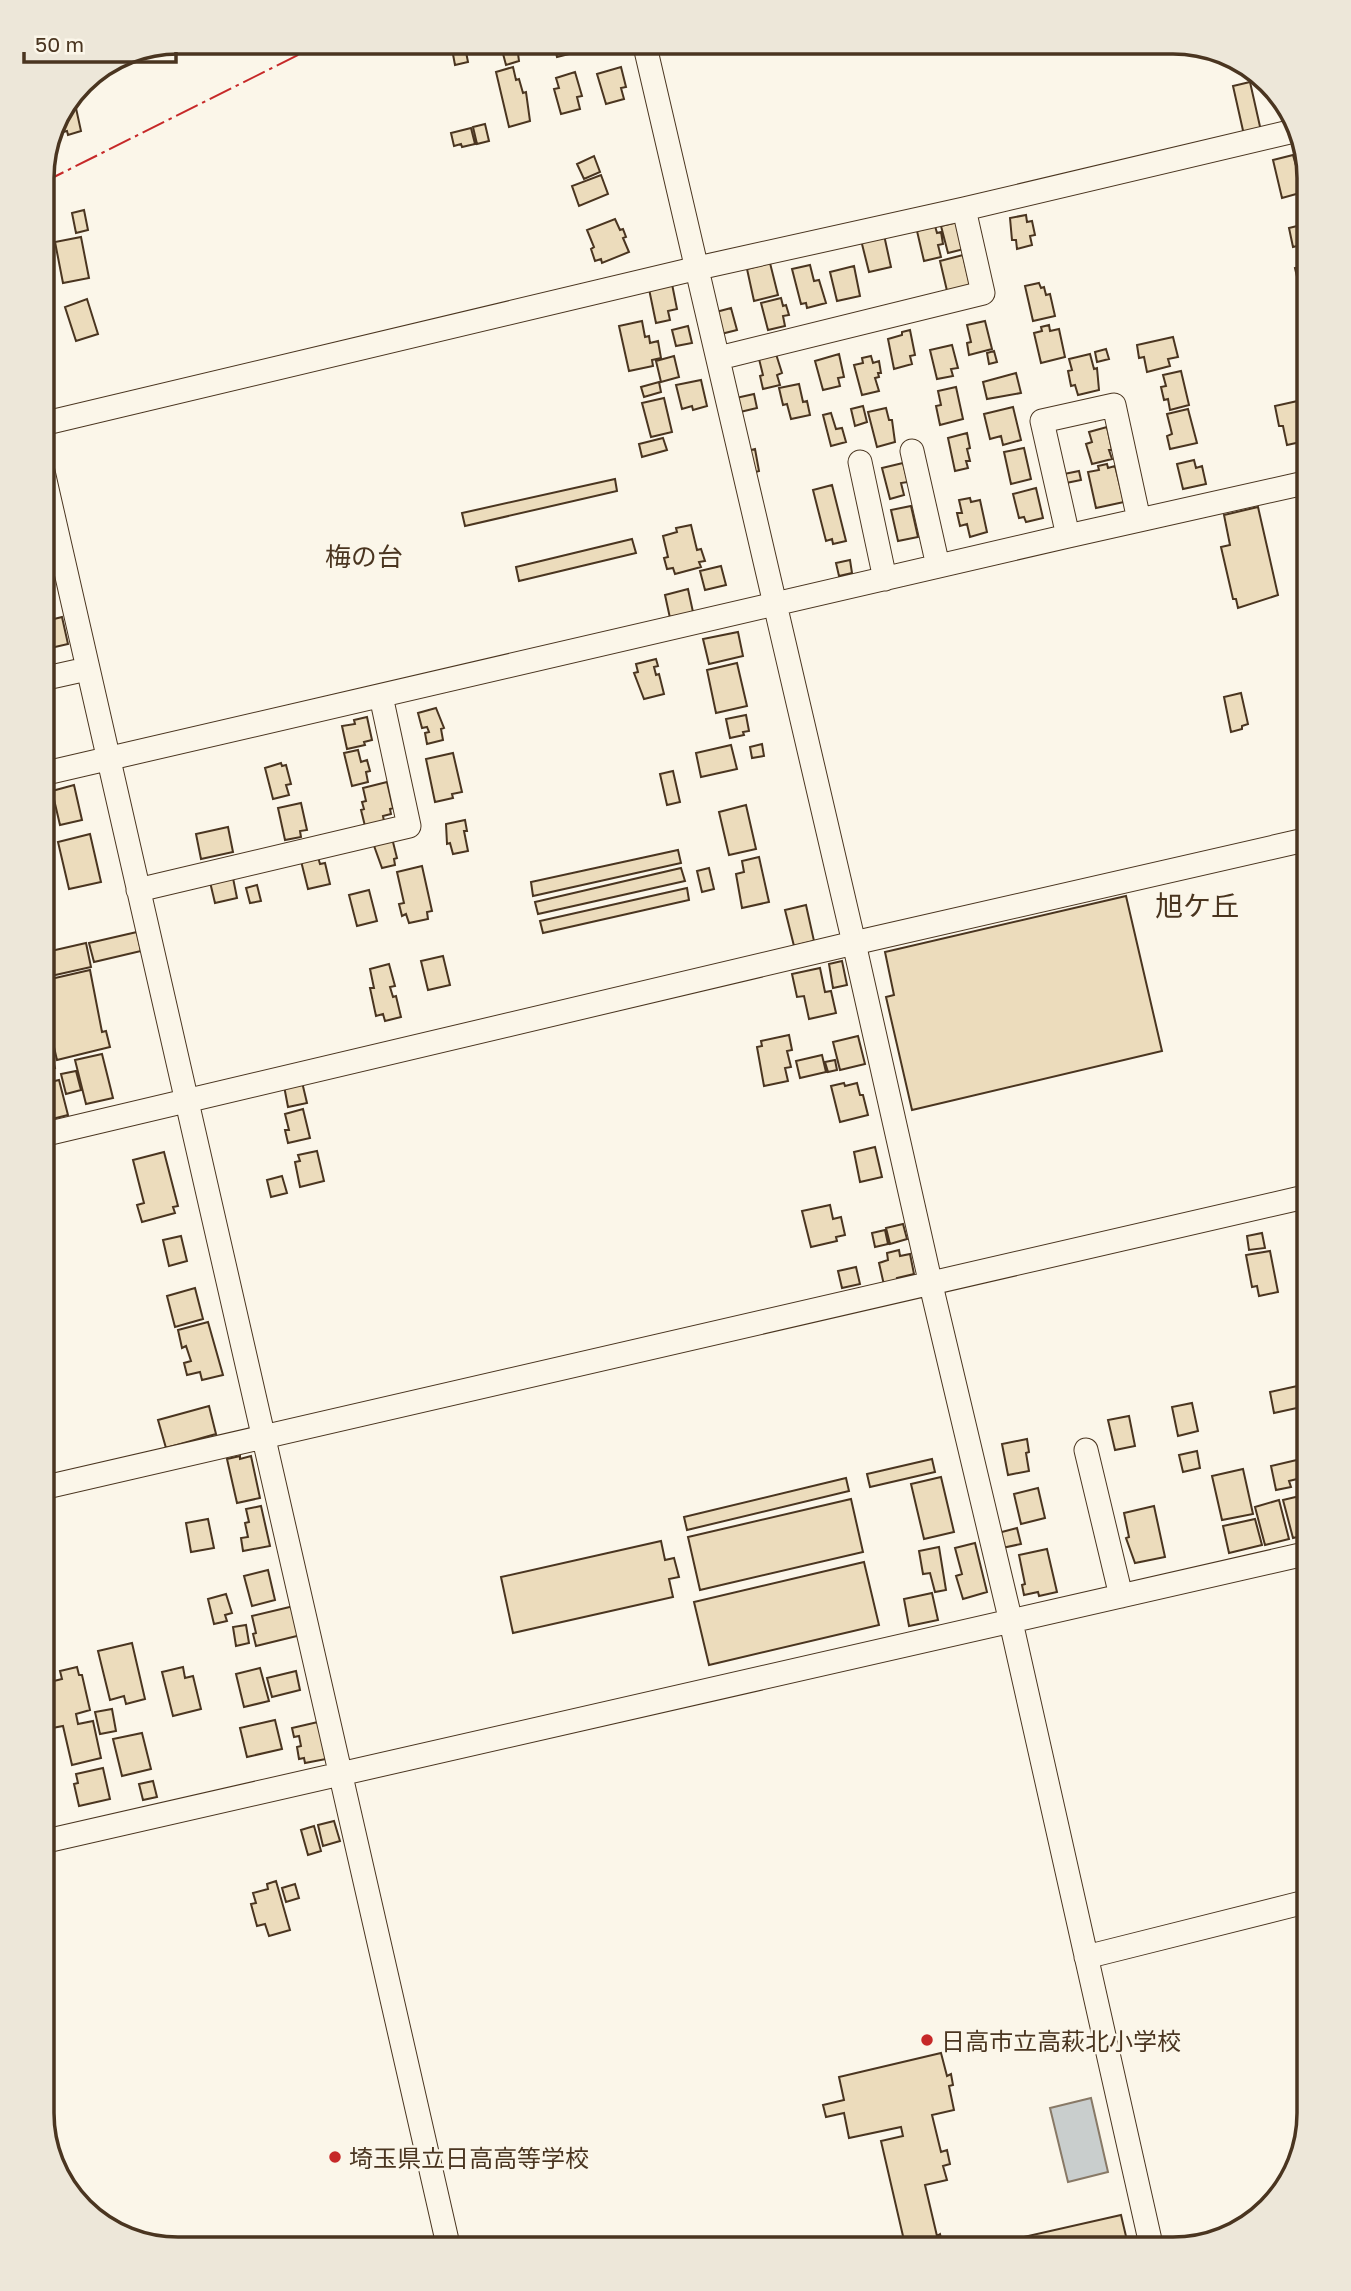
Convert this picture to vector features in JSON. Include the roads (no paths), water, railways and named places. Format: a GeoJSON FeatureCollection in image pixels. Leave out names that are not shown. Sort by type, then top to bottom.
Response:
{"type":"FeatureCollection","features":[{"type":"Feature","properties":{"kind":"street"},"geometry":{"type":"LineString","coordinates":[[648,55],[854,943],[930,1285],[1012,1622],[1149,2237]]}},
{"type":"Feature","properties":{"kind":"street"},"geometry":{"type":"LineString","coordinates":[[55,421],[698,268],[1288,132]]}},
{"type":"Feature","properties":{"kind":"street"},"geometry":{"type":"LineString","coordinates":[[719,358],[984,293],[964,209]]}},
{"type":"Feature","properties":{"kind":"street"},"geometry":{"type":"LineString","coordinates":[[1068,536],[1042,421],[1114,405],[1139,520]]}},
{"type":"Feature","properties":{"kind":"street"},"geometry":{"type":"LineString","coordinates":[[912,451],[938,566]]}},
{"type":"Feature","properties":{"kind":"street"},"geometry":{"type":"LineString","coordinates":[[860,462],[885,579]]}},
{"type":"Feature","properties":{"kind":"street"},"geometry":{"type":"LineString","coordinates":[[55,771],[1297,485]]}},
{"type":"Feature","properties":{"kind":"street"},"geometry":{"type":"LineString","coordinates":[[55,525],[446,2236]]}},
{"type":"Feature","properties":{"kind":"street"},"geometry":{"type":"LineString","coordinates":[[55,676],[87,669]]}},
{"type":"Feature","properties":{"kind":"street"},"geometry":{"type":"LineString","coordinates":[[138,890],[409,826],[381,696]]}},
{"type":"Feature","properties":{"kind":"street"},"geometry":{"type":"LineString","coordinates":[[55,1132],[854,943],[1297,842]]}},
{"type":"Feature","properties":{"kind":"street"},"geometry":{"type":"LineString","coordinates":[[54,1485],[1297,1199]]}},
{"type":"Feature","properties":{"kind":"street"},"geometry":{"type":"LineString","coordinates":[[1086,1450],[1121,1596]]}},
{"type":"Feature","properties":{"kind":"street"},"geometry":{"type":"LineString","coordinates":[[54,1839],[1297,1556]]}},
{"type":"Feature","properties":{"kind":"street"},"geometry":{"type":"LineString","coordinates":[[1086,1957],[1297,1904]]}},
{"type":"Feature","properties":{"kind":"place","name":"日高市立高萩北小学校"},"geometry":{"type":"Point","coordinates":[927,2040]}},
{"type":"Feature","properties":{"kind":"place","name":"埼玉県立日高高等学校"},"geometry":{"type":"Point","coordinates":[335,2157]}},
{"type":"Feature","properties":{"kind":"district","name":"梅の台"},"geometry":{"type":"Point","coordinates":[364,556]}},
{"type":"Feature","properties":{"kind":"district","name":"旭ケ丘"},"geometry":{"type":"Point","coordinates":[1197,905]}}]}
